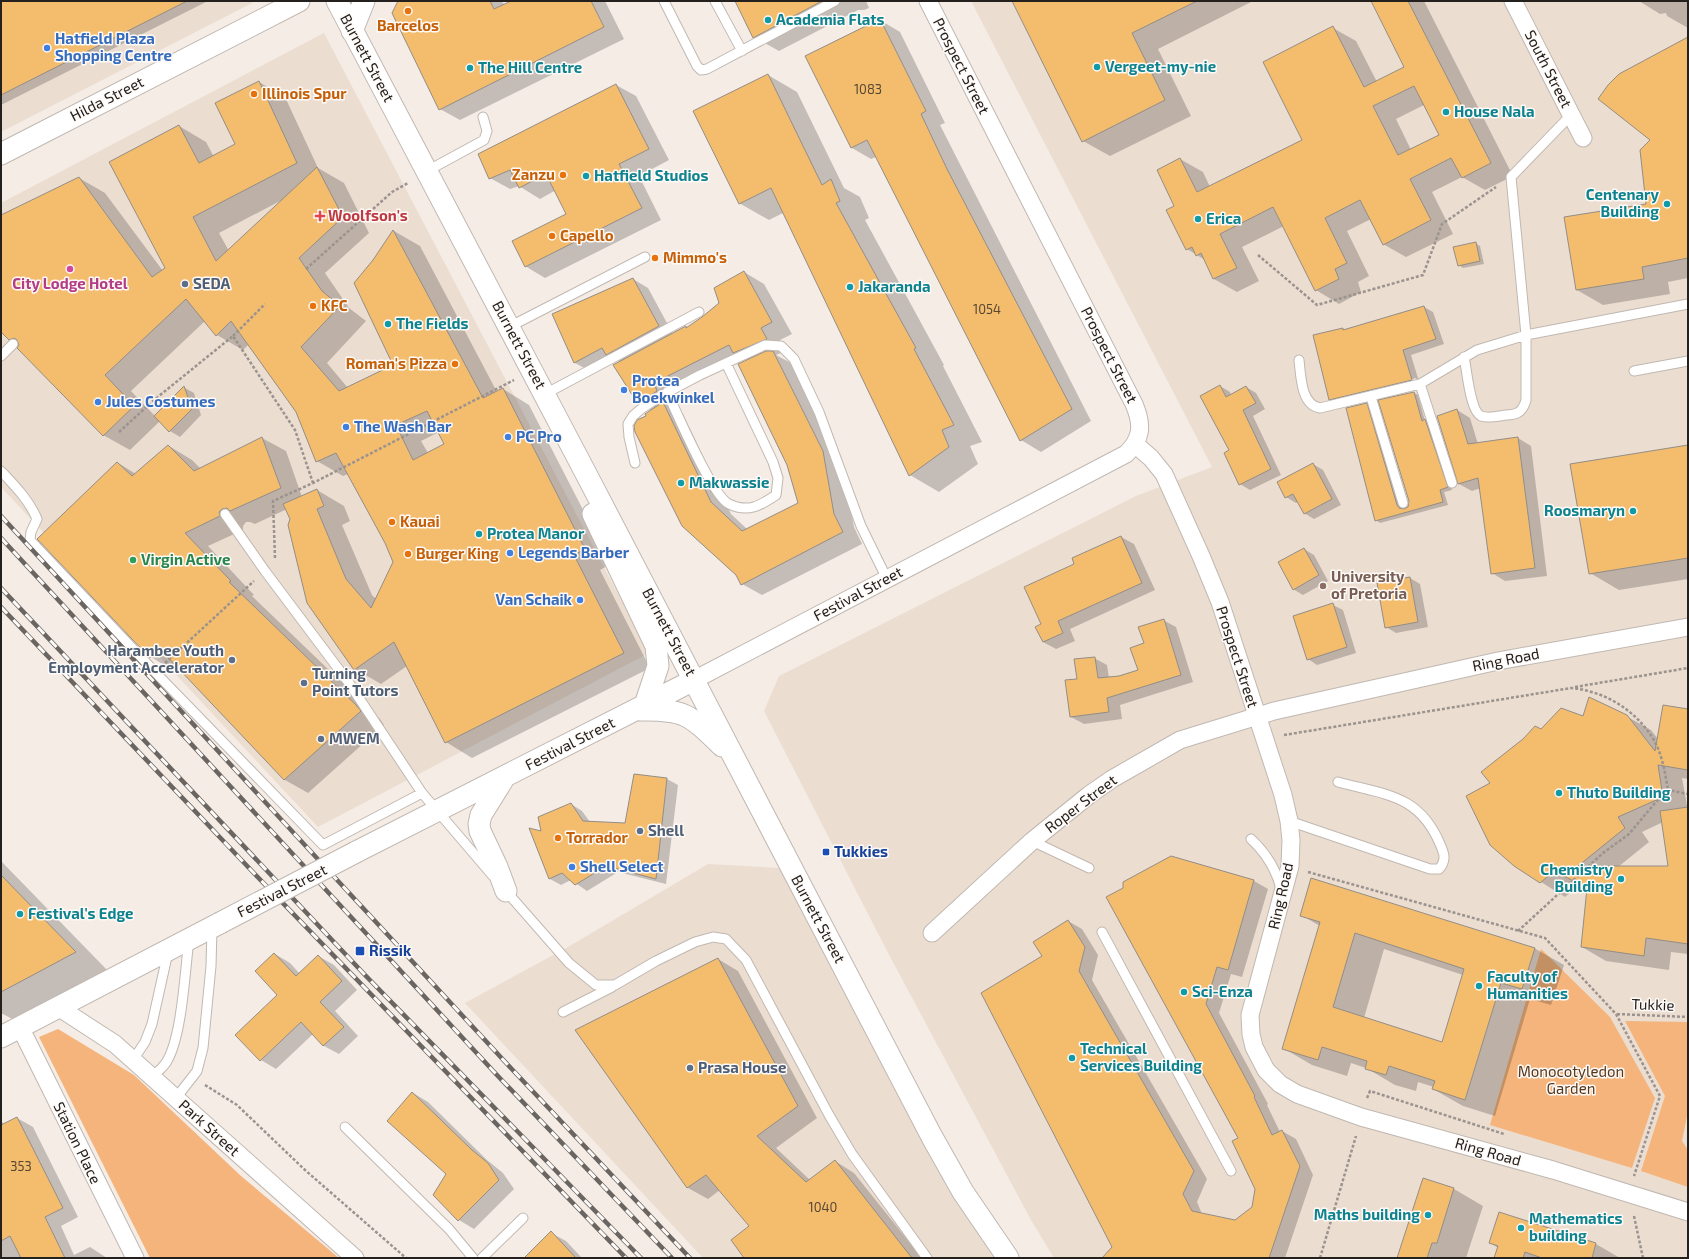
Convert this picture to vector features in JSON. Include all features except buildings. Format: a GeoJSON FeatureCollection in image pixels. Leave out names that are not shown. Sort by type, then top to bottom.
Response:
{"type":"FeatureCollection","features":[{"type":"Feature","properties":{"kind":"street","name":"Hilda Street"},"geometry":{"type":"LineString","coordinates":[[1,154],[298,1]]}},
{"type":"Feature","properties":{"kind":"street","name":"Burnett Street"},"geometry":{"type":"LineString","coordinates":[[337,1],[533,371],[932,1137],[963,1192],[1008,1258]]}},
{"type":"Feature","properties":{"kind":"street"},"geometry":{"type":"LineString","coordinates":[[352,31],[364,1]]}},
{"type":"Feature","properties":{"kind":"street","name":"Prospect Street"},"geometry":{"type":"LineString","coordinates":[[928,1],[1134,404],[1137,411],[1140,434],[1136,445],[1151,458],[1164,474],[1201,556],[1220,602],[1256,716]]}},
{"type":"Feature","properties":{"kind":"street","name":"South Street"},"geometry":{"type":"LineString","coordinates":[[1513,1],[1583,138]]}},
{"type":"Feature","properties":{"kind":"street","name":"Festival Street"},"geometry":{"type":"LineString","coordinates":[[1,1037],[189,938],[356,852],[505,778],[694,680],[1126,454],[1136,445]]}},
{"type":"Feature","properties":{"kind":"street"},"geometry":{"type":"LineString","coordinates":[[582,466],[591,511],[656,646],[658,666],[640,708],[666,710],[683,714],[698,723],[734,758]]}},
{"type":"Feature","properties":{"kind":"street","name":"Ring Road"},"geometry":{"type":"LineString","coordinates":[[1688,627],[1498,661],[1256,716],[1283,795],[1289,821],[1291,846],[1290,866],[1250,1015],[1251,1034],[1254,1047],[1266,1070],[1280,1084],[1297,1094],[1361,1117],[1552,1170],[1630,1195],[1668,1204],[1688,1212]]}},
{"type":"Feature","properties":{"kind":"street","name":"Roper Street"},"geometry":{"type":"LineString","coordinates":[[932,933],[1032,841],[1089,795],[1156,753],[1180,740],[1256,716]]}},
{"type":"Feature","properties":{"kind":"street"},"geometry":{"type":"LineString","coordinates":[[505,778],[481,815],[479,824],[480,831],[497,867],[506,891]]}},
{"type":"Feature","properties":{"kind":"street","name":"Park Street"},"geometry":{"type":"LineString","coordinates":[[58,1007],[115,1044],[355,1258]]}},
{"type":"Feature","properties":{"kind":"street","name":"Station Place"},"geometry":{"type":"LineString","coordinates":[[20,1027],[135,1258]]}},
{"type":"Feature","properties":{"kind":"lane"},"geometry":{"type":"LineString","coordinates":[[664,1],[697,66],[701,70],[707,69],[742,51],[835,1]]}},
{"type":"Feature","properties":{"kind":"lane"},"geometry":{"type":"LineString","coordinates":[[714,1],[742,51]]}},
{"type":"Feature","properties":{"kind":"lane"},"geometry":{"type":"LineString","coordinates":[[1464,358],[1473,406],[1478,414],[1483,417],[1515,415],[1523,409],[1526,400],[1526,335],[1511,177],[1571,115]]}},
{"type":"Feature","properties":{"kind":"lane"},"geometry":{"type":"LineString","coordinates":[[427,171],[484,140],[487,131],[483,117]]}},
{"type":"Feature","properties":{"kind":"lane"},"geometry":{"type":"LineString","coordinates":[[509,327],[645,257]]}},
{"type":"Feature","properties":{"kind":"lane"},"geometry":{"type":"LineString","coordinates":[[1299,360],[1301,378],[1307,402],[1314,407],[1320,408],[1371,397],[1420,384],[1477,350],[1526,335],[1688,304]]}},
{"type":"Feature","properties":{"kind":"lane"},"geometry":{"type":"LineString","coordinates":[[544,394],[699,312]]}},
{"type":"Feature","properties":{"kind":"lane"},"geometry":{"type":"LineString","coordinates":[[1,356],[13,344]]}},
{"type":"Feature","properties":{"kind":"lane"},"geometry":{"type":"LineString","coordinates":[[635,463],[629,437],[628,424],[641,408],[667,392],[765,345],[781,346],[794,358],[818,412],[862,526],[887,579]]}},
{"type":"Feature","properties":{"kind":"lane"},"geometry":{"type":"LineString","coordinates":[[1634,371],[1688,361]]}},
{"type":"Feature","properties":{"kind":"lane"},"geometry":{"type":"LineString","coordinates":[[667,392],[715,489],[727,503],[743,509],[761,506],[776,495],[778,478],[773,462],[726,363]]}},
{"type":"Feature","properties":{"kind":"lane"},"geometry":{"type":"LineString","coordinates":[[1420,384],[1452,483]]}},
{"type":"Feature","properties":{"kind":"lane"},"geometry":{"type":"LineString","coordinates":[[1371,397],[1402,503]]}},
{"type":"Feature","properties":{"kind":"lane"},"geometry":{"type":"LineString","coordinates":[[1,471],[29,502],[34,511],[37,519],[31,532],[30,540],[155,672],[323,845],[422,793]]}},
{"type":"Feature","properties":{"kind":"lane"},"geometry":{"type":"LineString","coordinates":[[225,514],[265,571],[349,683],[422,793],[569,963],[596,986],[615,985]]}},
{"type":"Feature","properties":{"kind":"lane"},"geometry":{"type":"LineString","coordinates":[[1289,821],[1430,869],[1439,869],[1443,864],[1445,856],[1430,824],[1418,809],[1405,801],[1338,782]]}},
{"type":"Feature","properties":{"kind":"lane"},"geometry":{"type":"LineString","coordinates":[[1251,839],[1260,847],[1274,866],[1282,896]]}},
{"type":"Feature","properties":{"kind":"lane"},"geometry":{"type":"LineString","coordinates":[[1032,841],[1089,868]]}},
{"type":"Feature","properties":{"kind":"lane"},"geometry":{"type":"LineString","coordinates":[[176,1098],[197,1071],[203,1048],[216,925]]}},
{"type":"Feature","properties":{"kind":"lane"},"geometry":{"type":"LineString","coordinates":[[1102,932],[1231,1171]]}},
{"type":"Feature","properties":{"kind":"lane"},"geometry":{"type":"LineString","coordinates":[[563,1012],[615,985],[656,961],[695,942],[713,937],[726,939],[746,960],[829,1115],[852,1154],[927,1258]]}},
{"type":"Feature","properties":{"kind":"lane"},"geometry":{"type":"LineString","coordinates":[[152,1077],[166,1063],[172,1051],[177,1031],[189,938]]}},
{"type":"Feature","properties":{"kind":"lane"},"geometry":{"type":"LineString","coordinates":[[133,1060],[145,1042],[152,1024],[169,949]]}},
{"type":"Feature","properties":{"kind":"lane"},"geometry":{"type":"LineString","coordinates":[[345,1127],[449,1229],[473,1258]]}},
{"type":"Feature","properties":{"kind":"lane"},"geometry":{"type":"LineString","coordinates":[[482,1258],[523,1218]]}},
{"type":"Feature","properties":{"kind":"path"},"geometry":{"type":"LineString","coordinates":[[306,269],[392,192],[427,171]]}},
{"type":"Feature","properties":{"kind":"path"},"geometry":{"type":"LineString","coordinates":[[1258,254],[1317,305],[1423,275],[1442,224],[1511,177]]}},
{"type":"Feature","properties":{"kind":"path"},"geometry":{"type":"LineString","coordinates":[[119,432],[154,400],[233,336],[265,304]]}},
{"type":"Feature","properties":{"kind":"path"},"geometry":{"type":"LineString","coordinates":[[233,336],[295,430],[313,483]]}},
{"type":"Feature","properties":{"kind":"path"},"geometry":{"type":"LineString","coordinates":[[155,672],[265,571],[275,559],[273,501],[313,483],[533,371]]}},
{"type":"Feature","properties":{"kind":"path"},"geometry":{"type":"LineString","coordinates":[[1264,738],[1688,668]]}},
{"type":"Feature","properties":{"kind":"path"},"geometry":{"type":"LineString","coordinates":[[1571,688],[1587,689],[1615,701],[1635,716],[1653,738],[1665,770],[1668,790]]}},
{"type":"Feature","properties":{"kind":"path"},"geometry":{"type":"LineString","coordinates":[[1668,790],[1688,794]]}},
{"type":"Feature","properties":{"kind":"path"},"geometry":{"type":"LineString","coordinates":[[1518,931],[1603,853],[1629,834],[1668,790]]}},
{"type":"Feature","properties":{"kind":"path"},"geometry":{"type":"LineString","coordinates":[[1290,866],[1545,938],[1616,1014],[1660,1096],[1630,1195],[1643,1258]]}},
{"type":"Feature","properties":{"kind":"path","name":"Tukkie"},"geometry":{"type":"LineString","coordinates":[[1616,1014],[1688,1017]]}},
{"type":"Feature","properties":{"kind":"path"},"geometry":{"type":"LineString","coordinates":[[192,1078],[237,1104],[305,1170],[406,1258]]}},
{"type":"Feature","properties":{"kind":"path"},"geometry":{"type":"LineString","coordinates":[[1320,1258],[1361,1117]]}},
{"type":"Feature","properties":{"kind":"shaded area"},"geometry":{"type":"Polygon","coordinates":[[[1,1],[256,1],[1,132],[1,1]]]}},
{"type":"Feature","properties":{"kind":"shaded area","name":"University of Pretoria"},"geometry":{"type":"Polygon","coordinates":[[[971,1],[1688,1],[1688,1258],[1054,1258],[1031,1220],[887,951],[764,711],[779,676],[1136,496],[1212,467],[971,1]]]}},
{"type":"Feature","properties":{"kind":"shaded area","name":"The Fields"},"geometry":{"type":"Polygon","coordinates":[[[324,33],[649,653],[318,827],[1,487],[1,203],[324,33]]]}},
{"type":"Feature","properties":{"kind":"shaded area"},"geometry":{"type":"Polygon","coordinates":[[[708,864],[780,868],[999,1258],[703,1258],[465,1003],[568,947],[708,864]]]}},
{"type":"Feature","properties":{"kind":"green space","name":"Monocotyledon Garden"},"geometry":{"type":"Polygon","coordinates":[[[1541,949],[1610,1017],[1655,1098],[1632,1168],[1490,1125],[1541,949]]]}},
{"type":"Feature","properties":{"kind":"green space","name":"Monocotyledon Garden"},"geometry":{"type":"Polygon","coordinates":[[[1625,1021],[1688,1022],[1688,1111],[1682,1141],[1688,1150],[1688,1187],[1641,1171],[1665,1096],[1625,1021]]]}},
{"type":"Feature","properties":{"kind":"green space"},"geometry":{"type":"Polygon","coordinates":[[[58,1029],[134,1075],[241,1176],[339,1258],[150,1258],[39,1037],[58,1029]]]}},
{"type":"Feature","properties":{"kind":"railway"},"geometry":{"type":"LineString","coordinates":[[1,516],[508,1065],[690,1258]]}},
{"type":"Feature","properties":{"kind":"railway"},"geometry":{"type":"LineString","coordinates":[[1,538],[496,1074],[672,1258]]}},
{"type":"Feature","properties":{"kind":"railway"},"geometry":{"type":"LineString","coordinates":[[1,588],[365,975],[641,1258]]}},
{"type":"Feature","properties":{"kind":"railway"},"geometry":{"type":"LineString","coordinates":[[1,607],[250,869],[626,1258]]}},
{"type":"Feature","properties":{"kind":"place","name":"Barcelos"},"geometry":{"type":"Point","coordinates":[408,11]}},
{"type":"Feature","properties":{"kind":"place","name":"Academia Flats"},"geometry":{"type":"Point","coordinates":[768,20]}},
{"type":"Feature","properties":{"kind":"place","name":"Hatfield Plaza Shopping Centre"},"geometry":{"type":"Point","coordinates":[47,48]}},
{"type":"Feature","properties":{"kind":"place","name":"Vergeet-my-nie"},"geometry":{"type":"Point","coordinates":[1097,67]}},
{"type":"Feature","properties":{"kind":"place","name":"The Hill Centre"},"geometry":{"type":"Point","coordinates":[470,68]}},
{"type":"Feature","properties":{"kind":"place","name":"Illinois Spur"},"geometry":{"type":"Point","coordinates":[254,94]}},
{"type":"Feature","properties":{"kind":"place","name":"House Nala"},"geometry":{"type":"Point","coordinates":[1446,112]}},
{"type":"Feature","properties":{"kind":"place","name":"Zanzu"},"geometry":{"type":"Point","coordinates":[563,175]}},
{"type":"Feature","properties":{"kind":"place","name":"Hatfield Studios"},"geometry":{"type":"Point","coordinates":[586,176]}},
{"type":"Feature","properties":{"kind":"place","name":"Centenary Building"},"geometry":{"type":"Point","coordinates":[1667,204]}},
{"type":"Feature","properties":{"kind":"place","name":"Woolfson's"},"geometry":{"type":"Point","coordinates":[320,216]}},
{"type":"Feature","properties":{"kind":"place","name":"Erica"},"geometry":{"type":"Point","coordinates":[1198,219]}},
{"type":"Feature","properties":{"kind":"place","name":"Capello"},"geometry":{"type":"Point","coordinates":[552,236]}},
{"type":"Feature","properties":{"kind":"place","name":"Mimmo's"},"geometry":{"type":"Point","coordinates":[655,258]}},
{"type":"Feature","properties":{"kind":"place","name":"City Lodge Hotel"},"geometry":{"type":"Point","coordinates":[70,269]}},
{"type":"Feature","properties":{"kind":"place","name":"SEDA"},"geometry":{"type":"Point","coordinates":[185,284]}},
{"type":"Feature","properties":{"kind":"place","name":"Jakaranda"},"geometry":{"type":"Point","coordinates":[850,287]}},
{"type":"Feature","properties":{"kind":"place","name":"KFC"},"geometry":{"type":"Point","coordinates":[313,306]}},
{"type":"Feature","properties":{"kind":"place","name":"The Fields"},"geometry":{"type":"Point","coordinates":[388,324]}},
{"type":"Feature","properties":{"kind":"place","name":"Roman's Pizza"},"geometry":{"type":"Point","coordinates":[455,364]}},
{"type":"Feature","properties":{"kind":"place","name":"Protea Boekwinkel"},"geometry":{"type":"Point","coordinates":[624,390]}},
{"type":"Feature","properties":{"kind":"place","name":"Jules Costumes"},"geometry":{"type":"Point","coordinates":[98,402]}},
{"type":"Feature","properties":{"kind":"place","name":"The Wash Bar"},"geometry":{"type":"Point","coordinates":[346,427]}},
{"type":"Feature","properties":{"kind":"place","name":"PC Pro"},"geometry":{"type":"Point","coordinates":[508,437]}},
{"type":"Feature","properties":{"kind":"place","name":"Makwassie"},"geometry":{"type":"Point","coordinates":[681,483]}},
{"type":"Feature","properties":{"kind":"place","name":"Roosmaryn"},"geometry":{"type":"Point","coordinates":[1633,511]}},
{"type":"Feature","properties":{"kind":"place","name":"Kauai"},"geometry":{"type":"Point","coordinates":[392,522]}},
{"type":"Feature","properties":{"kind":"place","name":"Protea Manor"},"geometry":{"type":"Point","coordinates":[479,534]}},
{"type":"Feature","properties":{"kind":"place","name":"Legends Barber"},"geometry":{"type":"Point","coordinates":[510,553]}},
{"type":"Feature","properties":{"kind":"place","name":"Burger King"},"geometry":{"type":"Point","coordinates":[408,554]}},
{"type":"Feature","properties":{"kind":"place","name":"Virgin Active"},"geometry":{"type":"Point","coordinates":[133,560]}},
{"type":"Feature","properties":{"kind":"place","name":"University of Pretoria"},"geometry":{"type":"Point","coordinates":[1323,586]}},
{"type":"Feature","properties":{"kind":"place","name":"Van Schaik"},"geometry":{"type":"Point","coordinates":[580,600]}},
{"type":"Feature","properties":{"kind":"place","name":"Harambee Youth Employment Accelerator"},"geometry":{"type":"Point","coordinates":[232,660]}},
{"type":"Feature","properties":{"kind":"place","name":"Turning Point Tutors"},"geometry":{"type":"Point","coordinates":[304,683]}},
{"type":"Feature","properties":{"kind":"place","name":"MWEM"},"geometry":{"type":"Point","coordinates":[321,739]}},
{"type":"Feature","properties":{"kind":"place","name":"Thuto Building"},"geometry":{"type":"Point","coordinates":[1559,793]}},
{"type":"Feature","properties":{"kind":"place","name":"Shell"},"geometry":{"type":"Point","coordinates":[640,831]}},
{"type":"Feature","properties":{"kind":"place","name":"Torrador"},"geometry":{"type":"Point","coordinates":[558,838]}},
{"type":"Feature","properties":{"kind":"place","name":"Tukkies"},"geometry":{"type":"Point","coordinates":[826,852]}},
{"type":"Feature","properties":{"kind":"place","name":"Shell Select"},"geometry":{"type":"Point","coordinates":[572,867]}},
{"type":"Feature","properties":{"kind":"place","name":"Chemistry Building"},"geometry":{"type":"Point","coordinates":[1621,879]}},
{"type":"Feature","properties":{"kind":"place","name":"Festival's Edge"},"geometry":{"type":"Point","coordinates":[20,914]}},
{"type":"Feature","properties":{"kind":"place","name":"Rissik"},"geometry":{"type":"Point","coordinates":[360,951]}},
{"type":"Feature","properties":{"kind":"place","name":"Faculty of Humanities"},"geometry":{"type":"Point","coordinates":[1479,986]}},
{"type":"Feature","properties":{"kind":"place","name":"Sci-Enza"},"geometry":{"type":"Point","coordinates":[1184,992]}},
{"type":"Feature","properties":{"kind":"place","name":"Technical Services Building"},"geometry":{"type":"Point","coordinates":[1072,1058]}},
{"type":"Feature","properties":{"kind":"place","name":"Prasa House"},"geometry":{"type":"Point","coordinates":[690,1068]}},
{"type":"Feature","properties":{"kind":"place","name":"Maths building"},"geometry":{"type":"Point","coordinates":[1428,1215]}},
{"type":"Feature","properties":{"kind":"place","name":"Mathematics building"},"geometry":{"type":"Point","coordinates":[1521,1228]}}]}
